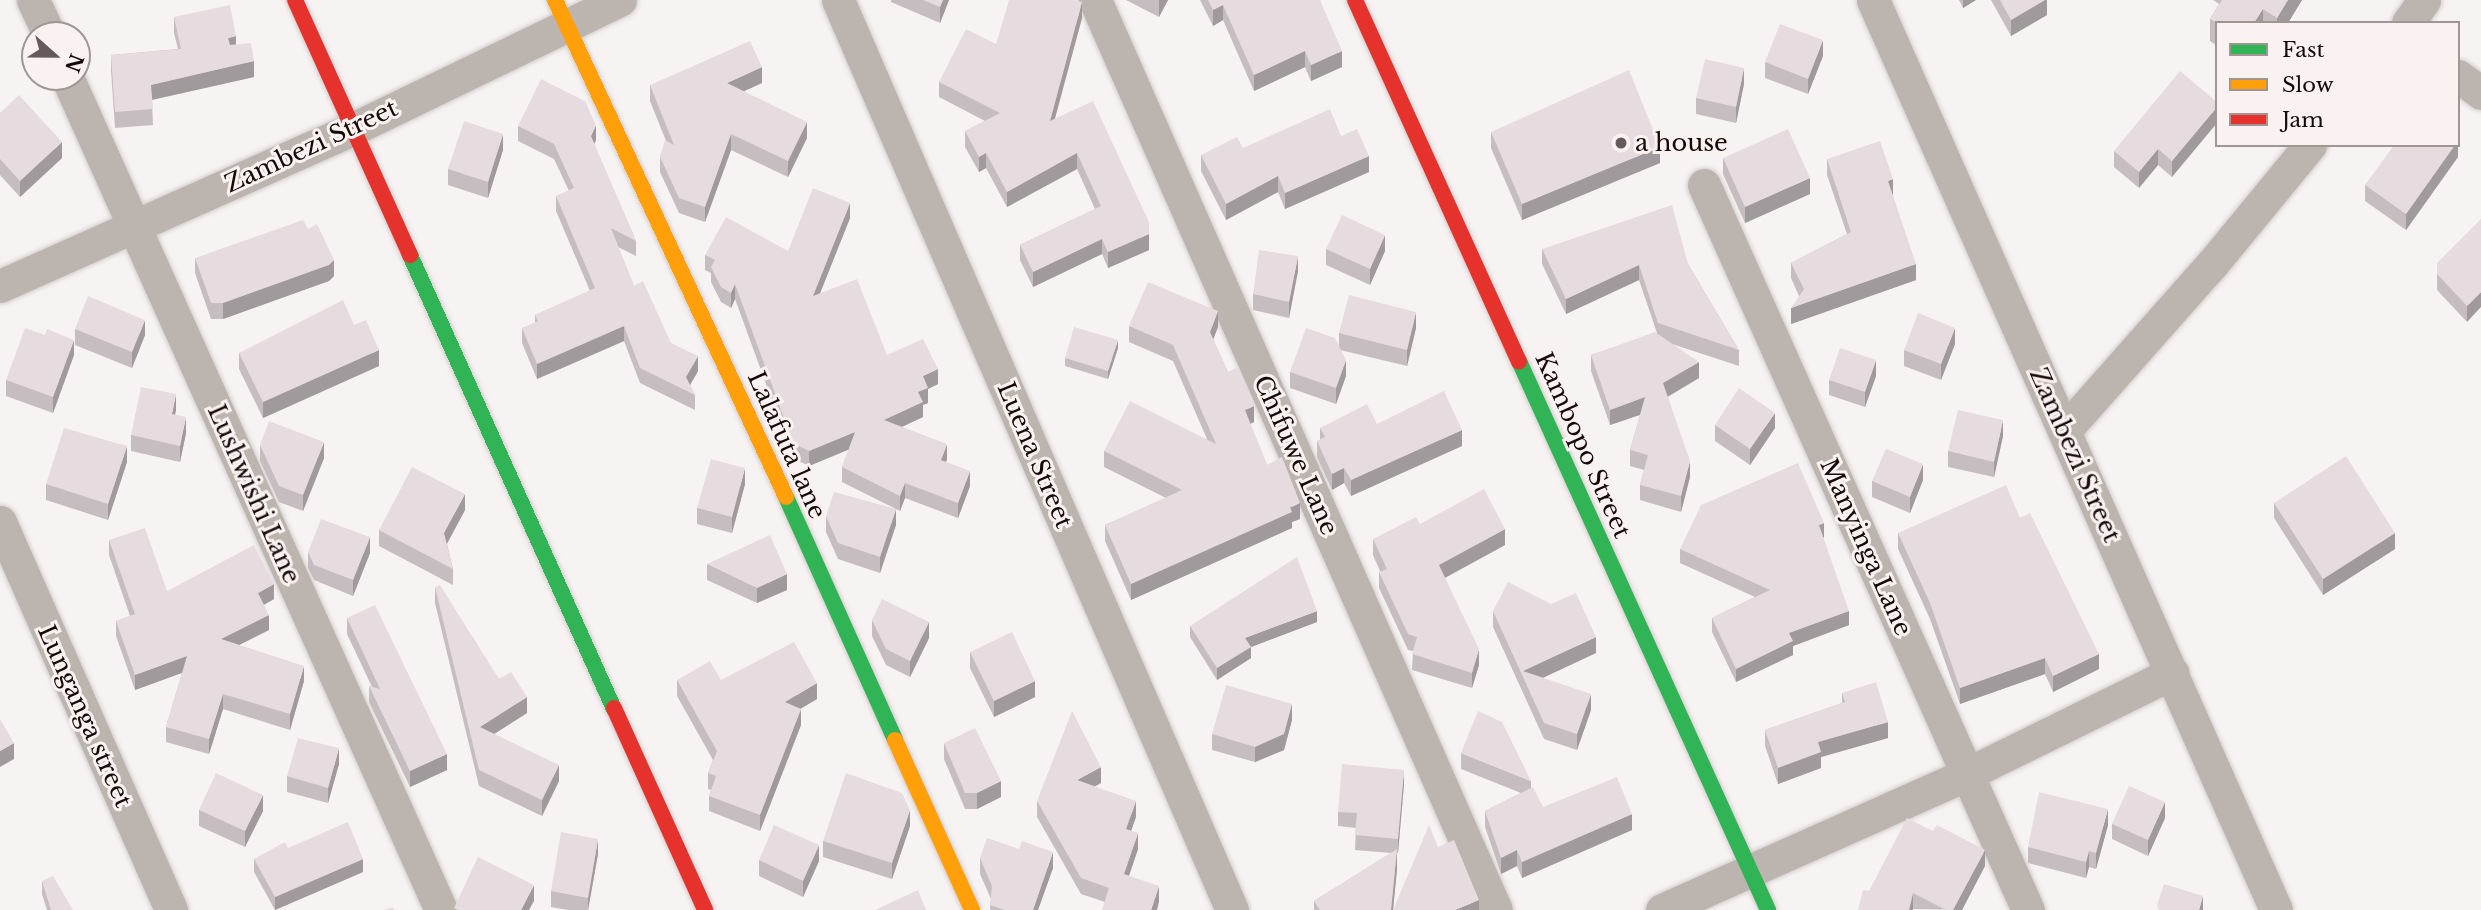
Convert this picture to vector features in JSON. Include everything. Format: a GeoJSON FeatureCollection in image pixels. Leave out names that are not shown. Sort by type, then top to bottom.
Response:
{"type":"FeatureCollection","features":[{"type":"Feature","properties":{"kind":"street"},"geometry":{"type":"LineString","coordinates":[[33,0],[43,21]]}},
{"type":"Feature","properties":{"kind":"street"},"geometry":{"type":"LineString","coordinates":[[295,0],[705,910]]}},
{"type":"Feature","properties":{"kind":"street","name":"Zambezi Street"},"geometry":{"type":"LineString","coordinates":[[0,286],[353,129],[561,12],[620,0]]}},
{"type":"Feature","properties":{"kind":"street","name":"Luena Street"},"geometry":{"type":"LineString","coordinates":[[838,0],[1232,910]]}},
{"type":"Feature","properties":{"kind":"street","name":"Chifuwe Lane"},"geometry":{"type":"LineString","coordinates":[[1095,0],[1496,910]]}},
{"type":"Feature","properties":{"kind":"street","name":"Kambopo Street"},"geometry":{"type":"LineString","coordinates":[[1355,0],[1768,910]]}},
{"type":"Feature","properties":{"kind":"street","name":"Zambezi Street"},"geometry":{"type":"LineString","coordinates":[[1872,0],[2276,910]]}},
{"type":"Feature","properties":{"kind":"street"},"geometry":{"type":"LineString","coordinates":[[2410,21],[2424,0]]}},
{"type":"Feature","properties":{"kind":"street","name":"Lalafuta lane"},"geometry":{"type":"LineString","coordinates":[[561,12],[740,395],[972,910]]}},
{"type":"Feature","properties":{"kind":"street"},"geometry":{"type":"LineString","coordinates":[[2460,77],[2481,93]]}},
{"type":"Feature","properties":{"kind":"street","name":"Lushwishi Lane"},"geometry":{"type":"LineString","coordinates":[[73,91],[441,910]]}},
{"type":"Feature","properties":{"kind":"street"},"geometry":{"type":"LineString","coordinates":[[2065,430],[2213,263],[2307,147]]}},
{"type":"Feature","properties":{"kind":"street","name":"Manyinga Lane"},"geometry":{"type":"LineString","coordinates":[[1704,185],[2028,910]]}},
{"type":"Feature","properties":{"kind":"street","name":"Lunganga street"},"geometry":{"type":"LineString","coordinates":[[0,522],[171,910]]}},
{"type":"Feature","properties":{"kind":"street"},"geometry":{"type":"LineString","coordinates":[[1662,910],[1968,775],[2172,673]]}},
{"type":"Feature","properties":{"kind":"building"},"geometry":{"type":"Polygon","coordinates":[[[923,0],[943,0],[940,7],[923,0]]]}},
{"type":"Feature","properties":{"kind":"building"},"geometry":{"type":"Polygon","coordinates":[[[1009,0],[1082,2],[1050,121],[1093,101],[1149,222],[1149,234],[1108,252],[1102,239],[1033,272],[1020,245],[1101,206],[1077,153],[1007,192],[986,153],[979,157],[965,131],[1000,113],[939,82],[966,29],[996,44],[1009,0]]]}},
{"type":"Feature","properties":{"kind":"building"},"geometry":{"type":"Polygon","coordinates":[[[1208,0],[1320,0],[1342,51],[1311,65],[1305,51],[1254,75],[1223,5],[1213,10],[1208,0]]]}},
{"type":"Feature","properties":{"kind":"building"},"geometry":{"type":"Polygon","coordinates":[[[2000,0],[2045,0],[2011,20],[2000,0]]]}},
{"type":"Feature","properties":{"kind":"building"},"geometry":{"type":"Polygon","coordinates":[[[2222,0],[2288,0],[2277,18],[2263,9],[2255,21],[2215,22],[2210,19],[2222,0]]]}},
{"type":"Feature","properties":{"kind":"building"},"geometry":{"type":"Polygon","coordinates":[[[230,5],[236,36],[228,38],[230,45],[251,43],[254,61],[151,85],[153,109],[115,112],[111,55],[181,49],[174,17],[230,5]]]}},
{"type":"Feature","properties":{"kind":"building"},"geometry":{"type":"Polygon","coordinates":[[[1780,24],[1823,40],[1808,79],[1765,62],[1780,24]]]}},
{"type":"Feature","properties":{"kind":"building"},"geometry":{"type":"Polygon","coordinates":[[[750,41],[762,67],[727,83],[807,122],[788,161],[731,134],[705,207],[679,198],[660,157],[665,140],[674,145],[650,85],[750,41]]]}},
{"type":"Feature","properties":{"kind":"building"},"geometry":{"type":"Polygon","coordinates":[[[1705,59],[1744,68],[1736,107],[1696,98],[1705,59]]]}},
{"type":"Feature","properties":{"kind":"building"},"geometry":{"type":"Polygon","coordinates":[[[1629,70],[1660,147],[1522,204],[1491,132],[1629,70]]]}},
{"type":"Feature","properties":{"kind":"building"},"geometry":{"type":"Polygon","coordinates":[[[2180,71],[2215,100],[2215,109],[2172,161],[2158,149],[2139,172],[2114,151],[2180,71]]]}},
{"type":"Feature","properties":{"kind":"building"},"geometry":{"type":"Polygon","coordinates":[[[541,79],[585,101],[596,125],[591,136],[636,241],[611,228],[634,286],[643,281],[671,343],[698,356],[686,377],[695,395],[640,368],[624,326],[537,364],[522,328],[538,321],[535,315],[595,288],[556,196],[574,188],[554,144],[518,126],[541,79]]]}},
{"type":"Feature","properties":{"kind":"building"},"geometry":{"type":"Polygon","coordinates":[[[19,95],[62,142],[20,181],[0,159],[0,113],[19,95]]]}},
{"type":"Feature","properties":{"kind":"building"},"geometry":{"type":"Polygon","coordinates":[[[1330,109],[1341,136],[1357,129],[1369,156],[1285,193],[1278,176],[1226,204],[1201,155],[1237,137],[1243,148],[1330,109]]]}},
{"type":"Feature","properties":{"kind":"building"},"geometry":{"type":"Polygon","coordinates":[[[464,121],[503,134],[488,182],[448,169],[464,121]]]}},
{"type":"Feature","properties":{"kind":"building"},"geometry":{"type":"Polygon","coordinates":[[[1788,129],[1810,178],[1745,207],[1723,158],[1788,129]]]}},
{"type":"Feature","properties":{"kind":"building"},"geometry":{"type":"Polygon","coordinates":[[[1880,141],[1893,179],[1888,181],[1916,264],[1791,308],[1804,289],[1791,263],[1851,232],[1827,159],[1880,141]]]}},
{"type":"Feature","properties":{"kind":"building"},"geometry":{"type":"Polygon","coordinates":[[[2393,147],[2454,147],[2406,214],[2365,185],[2393,147]]]}},
{"type":"Feature","properties":{"kind":"building"},"geometry":{"type":"Polygon","coordinates":[[[813,188],[850,203],[813,296],[857,279],[887,355],[923,339],[938,369],[923,376],[928,388],[918,392],[923,402],[884,420],[947,444],[941,460],[970,471],[958,503],[905,483],[900,496],[842,467],[855,432],[809,451],[793,443],[735,284],[731,293],[721,287],[711,267],[715,260],[705,255],[726,217],[788,251],[813,188]]]}},
{"type":"Feature","properties":{"kind":"building"},"geometry":{"type":"Polygon","coordinates":[[[1672,205],[1688,264],[1739,350],[1658,323],[1639,265],[1566,299],[1542,249],[1672,205]]]}},
{"type":"Feature","properties":{"kind":"building"},"geometry":{"type":"Polygon","coordinates":[[[1342,215],[1385,235],[1370,269],[1326,249],[1342,215]]]}},
{"type":"Feature","properties":{"kind":"building"},"geometry":{"type":"Polygon","coordinates":[[[2481,219],[2481,292],[2467,306],[2437,274],[2437,263],[2481,219]]]}},
{"type":"Feature","properties":{"kind":"building"},"geometry":{"type":"Polygon","coordinates":[[[303,220],[308,229],[317,224],[334,260],[329,265],[223,303],[211,303],[195,258],[303,220]]]}},
{"type":"Feature","properties":{"kind":"building"},"geometry":{"type":"Polygon","coordinates":[[[1259,250],[1298,256],[1289,302],[1253,294],[1259,250]]]}},
{"type":"Feature","properties":{"kind":"building"},"geometry":{"type":"Polygon","coordinates":[[[1148,282],[1218,311],[1210,332],[1228,372],[1238,367],[1254,406],[1245,410],[1267,465],[1282,457],[1300,503],[1290,507],[1292,512],[1131,584],[1105,525],[1182,490],[1104,451],[1130,401],[1216,444],[1173,345],[1129,326],[1148,282]]]}},
{"type":"Feature","properties":{"kind":"building"},"geometry":{"type":"Polygon","coordinates":[[[1349,295],[1416,312],[1407,350],[1339,333],[1349,295]]]}},
{"type":"Feature","properties":{"kind":"building"},"geometry":{"type":"Polygon","coordinates":[[[88,296],[145,320],[132,352],[75,329],[88,296]]]}},
{"type":"Feature","properties":{"kind":"building"},"geometry":{"type":"Polygon","coordinates":[[[343,300],[354,325],[366,320],[379,350],[263,402],[239,353],[343,300]]]}},
{"type":"Feature","properties":{"kind":"building"},"geometry":{"type":"Polygon","coordinates":[[[1918,313],[1955,328],[1941,364],[1904,350],[1918,313]]]}},
{"type":"Feature","properties":{"kind":"building"},"geometry":{"type":"Polygon","coordinates":[[[1074,327],[1118,340],[1108,371],[1065,358],[1074,327]]]}},
{"type":"Feature","properties":{"kind":"building"},"geometry":{"type":"Polygon","coordinates":[[[25,328],[45,335],[47,329],[74,340],[53,397],[6,380],[25,328]]]}},
{"type":"Feature","properties":{"kind":"building"},"geometry":{"type":"Polygon","coordinates":[[[1306,328],[1335,338],[1346,360],[1336,388],[1290,372],[1306,328]]]}},
{"type":"Feature","properties":{"kind":"building"},"geometry":{"type":"Polygon","coordinates":[[[1655,332],[1699,362],[1663,383],[1690,461],[1681,496],[1640,485],[1648,455],[1630,450],[1645,397],[1610,410],[1591,355],[1655,332]]]}},
{"type":"Feature","properties":{"kind":"building"},"geometry":{"type":"Polygon","coordinates":[[[1840,348],[1876,360],[1865,392],[1829,380],[1840,348]]]}},
{"type":"Feature","properties":{"kind":"building"},"geometry":{"type":"Polygon","coordinates":[[[141,387],[176,394],[172,414],[186,417],[180,446],[131,435],[141,387]]]}},
{"type":"Feature","properties":{"kind":"building"},"geometry":{"type":"Polygon","coordinates":[[[1739,388],[1775,413],[1750,449],[1715,425],[1739,388]]]}},
{"type":"Feature","properties":{"kind":"building"},"geometry":{"type":"Polygon","coordinates":[[[1444,391],[1462,430],[1351,480],[1344,468],[1332,474],[1317,441],[1325,437],[1320,428],[1367,404],[1377,424],[1444,391]]]}},
{"type":"Feature","properties":{"kind":"building"},"geometry":{"type":"Polygon","coordinates":[[[1958,410],[2003,420],[1994,462],[1948,451],[1958,410]]]}},
{"type":"Feature","properties":{"kind":"building"},"geometry":{"type":"Polygon","coordinates":[[[269,421],[324,442],[303,495],[279,486],[260,445],[269,421]]]}},
{"type":"Feature","properties":{"kind":"building"},"geometry":{"type":"Polygon","coordinates":[[[64,428],[127,446],[108,504],[46,484],[64,428]]]}},
{"type":"Feature","properties":{"kind":"building"},"geometry":{"type":"Polygon","coordinates":[[[1886,449],[1923,464],[1910,497],[1872,481],[1886,449]]]}},
{"type":"Feature","properties":{"kind":"building"},"geometry":{"type":"Polygon","coordinates":[[[2346,456],[2395,533],[2323,579],[2274,503],[2346,456]]]}},
{"type":"Feature","properties":{"kind":"building"},"geometry":{"type":"Polygon","coordinates":[[[711,459],[745,468],[732,517],[697,508],[711,459]]]}},
{"type":"Feature","properties":{"kind":"building"},"geometry":{"type":"Polygon","coordinates":[[[1798,463],[1824,523],[1819,525],[1849,611],[1789,633],[1793,641],[1736,669],[1712,618],[1770,590],[1680,549],[1701,505],[1798,463]]]}},
{"type":"Feature","properties":{"kind":"building"},"geometry":{"type":"Polygon","coordinates":[[[412,467],[465,494],[444,533],[453,569],[379,530],[412,467]]]}},
{"type":"Feature","properties":{"kind":"building"},"geometry":{"type":"Polygon","coordinates":[[[2006,485],[2020,518],[2030,513],[2099,654],[2053,676],[2045,658],[1960,688],[1930,603],[1898,533],[2006,485]]]}},
{"type":"Feature","properties":{"kind":"building"},"geometry":{"type":"Polygon","coordinates":[[[1484,489],[1505,529],[1439,565],[1479,649],[1472,673],[1412,654],[1417,637],[1408,634],[1379,572],[1387,569],[1373,539],[1416,517],[1420,524],[1484,489]]]}},
{"type":"Feature","properties":{"kind":"building"},"geometry":{"type":"Polygon","coordinates":[[[834,492],[896,509],[880,557],[838,543],[826,516],[834,492]]]}},
{"type":"Feature","properties":{"kind":"building"},"geometry":{"type":"Polygon","coordinates":[[[321,519],[370,537],[353,580],[314,565],[308,552],[321,519]]]}},
{"type":"Feature","properties":{"kind":"building"},"geometry":{"type":"Polygon","coordinates":[[[145,528],[167,591],[254,545],[274,584],[258,593],[269,615],[221,639],[304,666],[290,714],[223,694],[209,739],[166,727],[187,656],[135,675],[116,621],[135,614],[109,540],[145,528]]]}},
{"type":"Feature","properties":{"kind":"building"},"geometry":{"type":"Polygon","coordinates":[[[770,535],[787,574],[757,588],[707,564],[770,535]]]}},
{"type":"Feature","properties":{"kind":"building"},"geometry":{"type":"Polygon","coordinates":[[[1297,557],[1317,611],[1245,638],[1251,647],[1217,668],[1190,626],[1297,557]]]}},
{"type":"Feature","properties":{"kind":"building"},"geometry":{"type":"Polygon","coordinates":[[[1508,582],[1551,604],[1576,593],[1596,637],[1523,671],[1591,694],[1577,734],[1544,723],[1493,611],[1508,582]]]}},
{"type":"Feature","properties":{"kind":"building"},"geometry":{"type":"Polygon","coordinates":[[[440,585],[499,679],[511,672],[527,697],[480,727],[559,765],[542,800],[479,770],[435,587],[440,585]]]}},
{"type":"Feature","properties":{"kind":"building"},"geometry":{"type":"Polygon","coordinates":[[[882,599],[929,622],[910,661],[886,649],[872,620],[882,599]]]}},
{"type":"Feature","properties":{"kind":"building"},"geometry":{"type":"Polygon","coordinates":[[[375,605],[447,754],[410,771],[369,686],[380,689],[347,618],[375,605]]]}},
{"type":"Feature","properties":{"kind":"building"},"geometry":{"type":"Polygon","coordinates":[[[1012,632],[1035,681],[994,701],[970,652],[1012,632]]]}},
{"type":"Feature","properties":{"kind":"building"},"geometry":{"type":"Polygon","coordinates":[[[794,642],[817,683],[785,702],[801,709],[760,815],[709,796],[716,776],[708,773],[717,751],[677,680],[710,661],[721,680],[794,642]]]}},
{"type":"Feature","properties":{"kind":"building"},"geometry":{"type":"Polygon","coordinates":[[[1876,682],[1888,722],[1818,742],[1821,752],[1778,768],[1765,730],[1845,702],[1842,693],[1876,682]]]}},
{"type":"Feature","properties":{"kind":"building"},"geometry":{"type":"Polygon","coordinates":[[[1226,685],[1292,704],[1284,734],[1255,747],[1212,734],[1226,685]]]}},
{"type":"Feature","properties":{"kind":"building"},"geometry":{"type":"Polygon","coordinates":[[[1072,711],[1101,767],[1077,780],[1136,801],[1126,829],[1138,833],[1124,874],[1159,886],[1151,910],[1102,910],[1109,888],[1081,878],[1037,801],[1072,711]]]}},
{"type":"Feature","properties":{"kind":"building"},"geometry":{"type":"Polygon","coordinates":[[[1478,711],[1502,722],[1531,781],[1461,753],[1478,711]]]}},
{"type":"Feature","properties":{"kind":"building"},"geometry":{"type":"Polygon","coordinates":[[[0,719],[14,743],[0,751],[0,719]]]}},
{"type":"Feature","properties":{"kind":"building"},"geometry":{"type":"Polygon","coordinates":[[[975,728],[1001,781],[977,793],[965,793],[944,743],[975,728]]]}},
{"type":"Feature","properties":{"kind":"building"},"geometry":{"type":"Polygon","coordinates":[[[298,738],[339,748],[328,788],[287,776],[298,738]]]}},
{"type":"Feature","properties":{"kind":"building"},"geometry":{"type":"Polygon","coordinates":[[[1342,764],[1404,770],[1398,839],[1355,835],[1357,813],[1338,812],[1342,764]]]}},
{"type":"Feature","properties":{"kind":"building"},"geometry":{"type":"Polygon","coordinates":[[[216,773],[263,795],[245,831],[199,810],[216,773]]]}},
{"type":"Feature","properties":{"kind":"building"},"geometry":{"type":"Polygon","coordinates":[[[846,773],[902,793],[910,810],[892,863],[823,841],[846,773]]]}},
{"type":"Feature","properties":{"kind":"building"},"geometry":{"type":"Polygon","coordinates":[[[1617,777],[1632,814],[1522,862],[1517,850],[1501,858],[1485,811],[1533,787],[1543,807],[1617,777]]]}},
{"type":"Feature","properties":{"kind":"building"},"geometry":{"type":"Polygon","coordinates":[[[2129,786],[2165,802],[2148,840],[2112,824],[2129,786]]]}},
{"type":"Feature","properties":{"kind":"building"},"geometry":{"type":"Polygon","coordinates":[[[2039,792],[2108,809],[2096,853],[2089,851],[2086,862],[2028,847],[2039,792]]]}},
{"type":"Feature","properties":{"kind":"building"},"geometry":{"type":"Polygon","coordinates":[[[1907,818],[1933,831],[1937,825],[1985,850],[1953,910],[1946,910],[1913,893],[1909,910],[1858,910],[1863,890],[1869,891],[1907,818]]]}},
{"type":"Feature","properties":{"kind":"building"},"geometry":{"type":"Polygon","coordinates":[[[348,822],[363,859],[275,897],[254,859],[285,842],[288,848],[348,822]]]}},
{"type":"Feature","properties":{"kind":"building"},"geometry":{"type":"Polygon","coordinates":[[[774,825],[819,845],[803,881],[759,860],[774,825]]]}},
{"type":"Feature","properties":{"kind":"building"},"geometry":{"type":"Polygon","coordinates":[[[1429,825],[1438,847],[1454,840],[1479,900],[1455,910],[1393,910],[1429,825]]]}},
{"type":"Feature","properties":{"kind":"building"},"geometry":{"type":"Polygon","coordinates":[[[561,832],[598,839],[588,898],[551,891],[561,832]]]}},
{"type":"Feature","properties":{"kind":"building"},"geometry":{"type":"Polygon","coordinates":[[[987,838],[1019,849],[1022,841],[1053,852],[1033,910],[1004,910],[990,905],[992,886],[980,858],[987,838]]]}},
{"type":"Feature","properties":{"kind":"building"},"geometry":{"type":"Polygon","coordinates":[[[1397,849],[1391,910],[1320,910],[1314,901],[1397,849]]]}},
{"type":"Feature","properties":{"kind":"building"},"geometry":{"type":"Polygon","coordinates":[[[478,857],[534,885],[521,910],[454,908],[478,857]]]}},
{"type":"Feature","properties":{"kind":"building"},"geometry":{"type":"Polygon","coordinates":[[[53,876],[73,910],[51,910],[42,881],[53,876]]]}},
{"type":"Feature","properties":{"kind":"building"},"geometry":{"type":"Polygon","coordinates":[[[2164,884],[2203,896],[2199,910],[2159,910],[2157,905],[2164,884]]]}},
{"type":"Feature","properties":{"kind":"building"},"geometry":{"type":"Polygon","coordinates":[[[918,890],[926,910],[875,910],[918,890]]]}},
{"type":"Feature","properties":{"kind":"traffic: fast"},"geometry":{"type":"LineString","coordinates":[[410,255],[614,708]]}},
{"type":"Feature","properties":{"kind":"traffic: fast"},"geometry":{"type":"LineString","coordinates":[[1519,361],[1768,910]]}},
{"type":"Feature","properties":{"kind":"traffic: fast"},"geometry":{"type":"LineString","coordinates":[[786,497],[895,740]]}},
{"type":"Feature","properties":{"kind":"traffic: slow"},"geometry":{"type":"LineString","coordinates":[[555,0],[786,497]]}},
{"type":"Feature","properties":{"kind":"traffic: slow"},"geometry":{"type":"LineString","coordinates":[[895,740],[972,910]]}},
{"type":"Feature","properties":{"kind":"traffic: jam"},"geometry":{"type":"LineString","coordinates":[[295,0],[410,255]]}},
{"type":"Feature","properties":{"kind":"traffic: jam"},"geometry":{"type":"LineString","coordinates":[[1355,0],[1519,361]]}},
{"type":"Feature","properties":{"kind":"traffic: jam"},"geometry":{"type":"LineString","coordinates":[[614,708],[705,910]]}},
{"type":"Feature","properties":{"kind":"place","name":"a house"},"geometry":{"type":"Point","coordinates":[1621,143]}}]}
